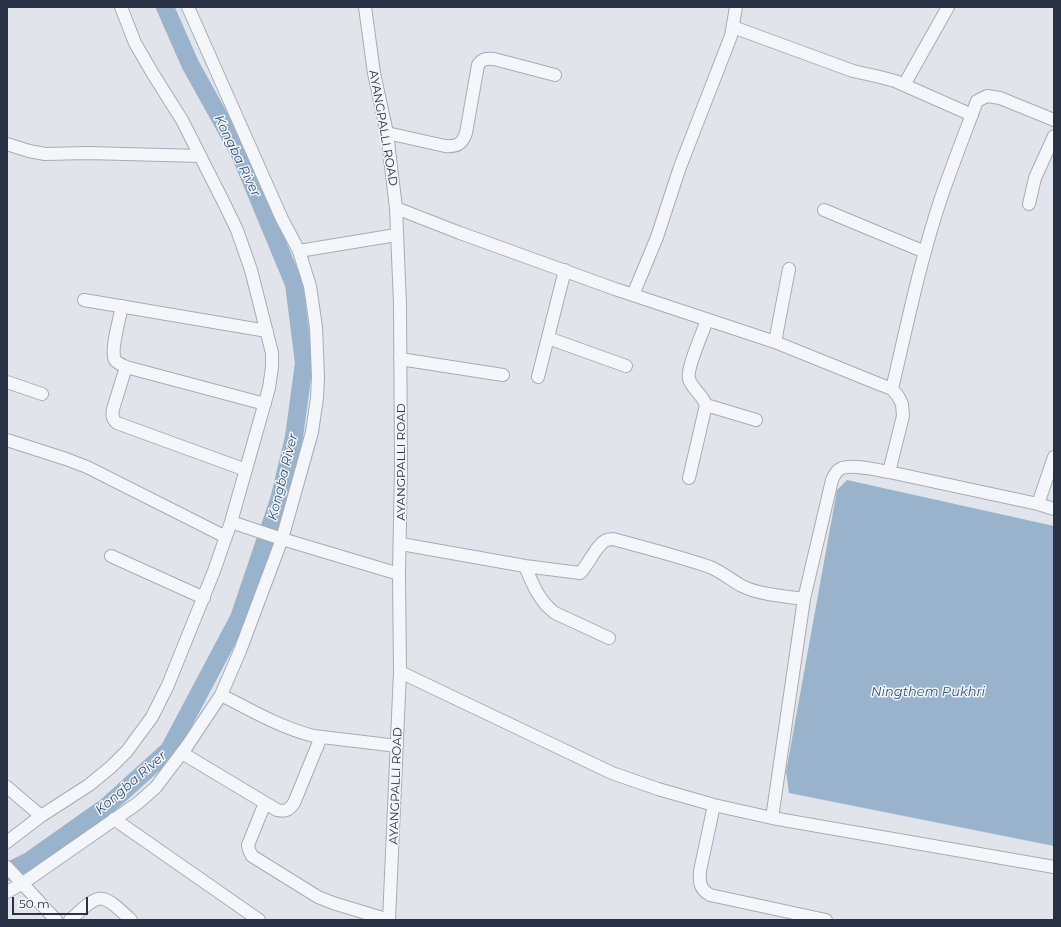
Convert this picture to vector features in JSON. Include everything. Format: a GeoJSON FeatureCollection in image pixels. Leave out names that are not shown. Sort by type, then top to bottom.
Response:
{"type":"FeatureCollection","features":[{"type":"Feature","properties":{"kind":"street"},"geometry":{"type":"LineString","coordinates":[[7,842],[41,816],[89,785],[111,767],[127,751],[152,717],[168,685],[204,598],[226,538],[236,524],[246,470],[265,404],[272,367],[272,353],[267,332],[251,270],[237,230],[182,120],[135,43],[121,7]]}},
{"type":"Feature","properties":{"kind":"street"},"geometry":{"type":"LineString","coordinates":[[7,892],[23,883],[138,803],[152,790],[182,752],[221,695],[240,650],[312,432],[317,398],[318,346],[310,286],[299,251],[282,219],[188,7]]}},
{"type":"Feature","properties":{"kind":"street","name":"AYANGPALLI ROAD"},"geometry":{"type":"LineString","coordinates":[[366,7],[374,73],[387,133],[396,208],[400,304],[400,672],[390,920]]}},
{"type":"Feature","properties":{"kind":"street"},"geometry":{"type":"LineString","coordinates":[[633,295],[657,237],[680,167],[722,61],[733,26],[736,7]]}},
{"type":"Feature","properties":{"kind":"street"},"geometry":{"type":"LineString","coordinates":[[904,85],[948,7]]}},
{"type":"Feature","properties":{"kind":"street"},"geometry":{"type":"LineString","coordinates":[[733,26],[853,71],[880,77],[904,85],[972,115]]}},
{"type":"Feature","properties":{"kind":"street"},"geometry":{"type":"LineString","coordinates":[[387,133],[445,146],[453,147],[460,145],[466,133],[478,65],[481,60],[486,58],[555,75]]}},
{"type":"Feature","properties":{"kind":"street"},"geometry":{"type":"LineString","coordinates":[[892,390],[925,252],[941,199],[977,101],[987,96],[992,96],[1007,100],[1054,120]]}},
{"type":"Feature","properties":{"kind":"street"},"geometry":{"type":"LineString","coordinates":[[1029,204],[1035,178],[1054,136]]}},
{"type":"Feature","properties":{"kind":"street"},"geometry":{"type":"LineString","coordinates":[[7,144],[45,154],[88,153],[200,156]]}},
{"type":"Feature","properties":{"kind":"street"},"geometry":{"type":"LineString","coordinates":[[396,208],[460,233],[633,295],[775,342],[892,390],[898,396],[902,404],[903,416],[890,472]]}},
{"type":"Feature","properties":{"kind":"street"},"geometry":{"type":"LineString","coordinates":[[824,210],[925,252]]}},
{"type":"Feature","properties":{"kind":"street"},"geometry":{"type":"LineString","coordinates":[[299,251],[396,235]]}},
{"type":"Feature","properties":{"kind":"street"},"geometry":{"type":"LineString","coordinates":[[775,342],[790,269]]}},
{"type":"Feature","properties":{"kind":"street"},"geometry":{"type":"LineString","coordinates":[[538,377],[565,270]]}},
{"type":"Feature","properties":{"kind":"street"},"geometry":{"type":"LineString","coordinates":[[84,300],[267,332]]}},
{"type":"Feature","properties":{"kind":"street"},"geometry":{"type":"LineString","coordinates":[[122,306],[114,350],[114,355],[118,363],[126,367],[265,404]]}},
{"type":"Feature","properties":{"kind":"street"},"geometry":{"type":"LineString","coordinates":[[689,478],[706,405],[704,398],[694,388],[689,377],[689,369],[707,320]]}},
{"type":"Feature","properties":{"kind":"street"},"geometry":{"type":"LineString","coordinates":[[548,338],[626,366]]}},
{"type":"Feature","properties":{"kind":"street"},"geometry":{"type":"LineString","coordinates":[[400,359],[503,375]]}},
{"type":"Feature","properties":{"kind":"street"},"geometry":{"type":"LineString","coordinates":[[126,367],[112,414],[117,423],[246,470]]}},
{"type":"Feature","properties":{"kind":"street"},"geometry":{"type":"LineString","coordinates":[[7,382],[42,394]]}},
{"type":"Feature","properties":{"kind":"street"},"geometry":{"type":"LineString","coordinates":[[706,405],[756,420]]}},
{"type":"Feature","properties":{"kind":"street"},"geometry":{"type":"LineString","coordinates":[[7,440],[87,467],[226,538]]}},
{"type":"Feature","properties":{"kind":"street"},"geometry":{"type":"LineString","coordinates":[[1038,504],[1054,457]]}},
{"type":"Feature","properties":{"kind":"street"},"geometry":{"type":"LineString","coordinates":[[772,818],[804,599],[832,480],[835,473],[842,468],[853,467],[890,472],[1038,504],[1054,509]]}},
{"type":"Feature","properties":{"kind":"street"},"geometry":{"type":"LineString","coordinates":[[236,524],[399,574]]}},
{"type":"Feature","properties":{"kind":"street"},"geometry":{"type":"LineString","coordinates":[[401,544],[525,566],[580,573],[602,543],[606,540],[613,539],[710,567],[741,585],[759,592],[804,599]]}},
{"type":"Feature","properties":{"kind":"street"},"geometry":{"type":"LineString","coordinates":[[111,556],[204,598]]}},
{"type":"Feature","properties":{"kind":"street"},"geometry":{"type":"LineString","coordinates":[[525,566],[535,590],[547,607],[555,613],[609,638]]}},
{"type":"Feature","properties":{"kind":"street"},"geometry":{"type":"LineString","coordinates":[[400,672],[612,773],[714,806],[772,818],[1054,867]]}},
{"type":"Feature","properties":{"kind":"street"},"geometry":{"type":"LineString","coordinates":[[221,695],[294,730],[321,737],[397,746]]}},
{"type":"Feature","properties":{"kind":"street"},"geometry":{"type":"LineString","coordinates":[[182,752],[265,803],[284,812],[291,808],[294,803],[321,737]]}},
{"type":"Feature","properties":{"kind":"street"},"geometry":{"type":"LineString","coordinates":[[7,787],[41,816]]}},
{"type":"Feature","properties":{"kind":"street"},"geometry":{"type":"LineString","coordinates":[[265,803],[248,845],[252,856],[318,897],[390,920]]}},
{"type":"Feature","properties":{"kind":"street"},"geometry":{"type":"LineString","coordinates":[[714,806],[700,871],[699,880],[702,890],[710,895],[826,920]]}},
{"type":"Feature","properties":{"kind":"street"},"geometry":{"type":"LineString","coordinates":[[114,819],[259,920]]}},
{"type":"Feature","properties":{"kind":"street"},"geometry":{"type":"LineString","coordinates":[[10,870],[56,920]]}},
{"type":"Feature","properties":{"kind":"street"},"geometry":{"type":"LineString","coordinates":[[70,920],[89,903],[98,898],[108,900],[131,920]]}},
{"type":"Feature","properties":{"kind":"water","name":"Ningthem Pukhri"},"geometry":{"type":"Polygon","coordinates":[[[847,480],[1054,526],[1054,846],[789,793],[786,772],[837,490],[847,480]]]}},
{"type":"Feature","properties":{"kind":"waterway","name":"Kongba River"},"geometry":{"type":"LineString","coordinates":[[7,872],[29,861],[107,806],[169,750],[239,618],[279,500],[294,437],[304,363],[294,284],[240,154],[190,64],[165,7]]}}]}
